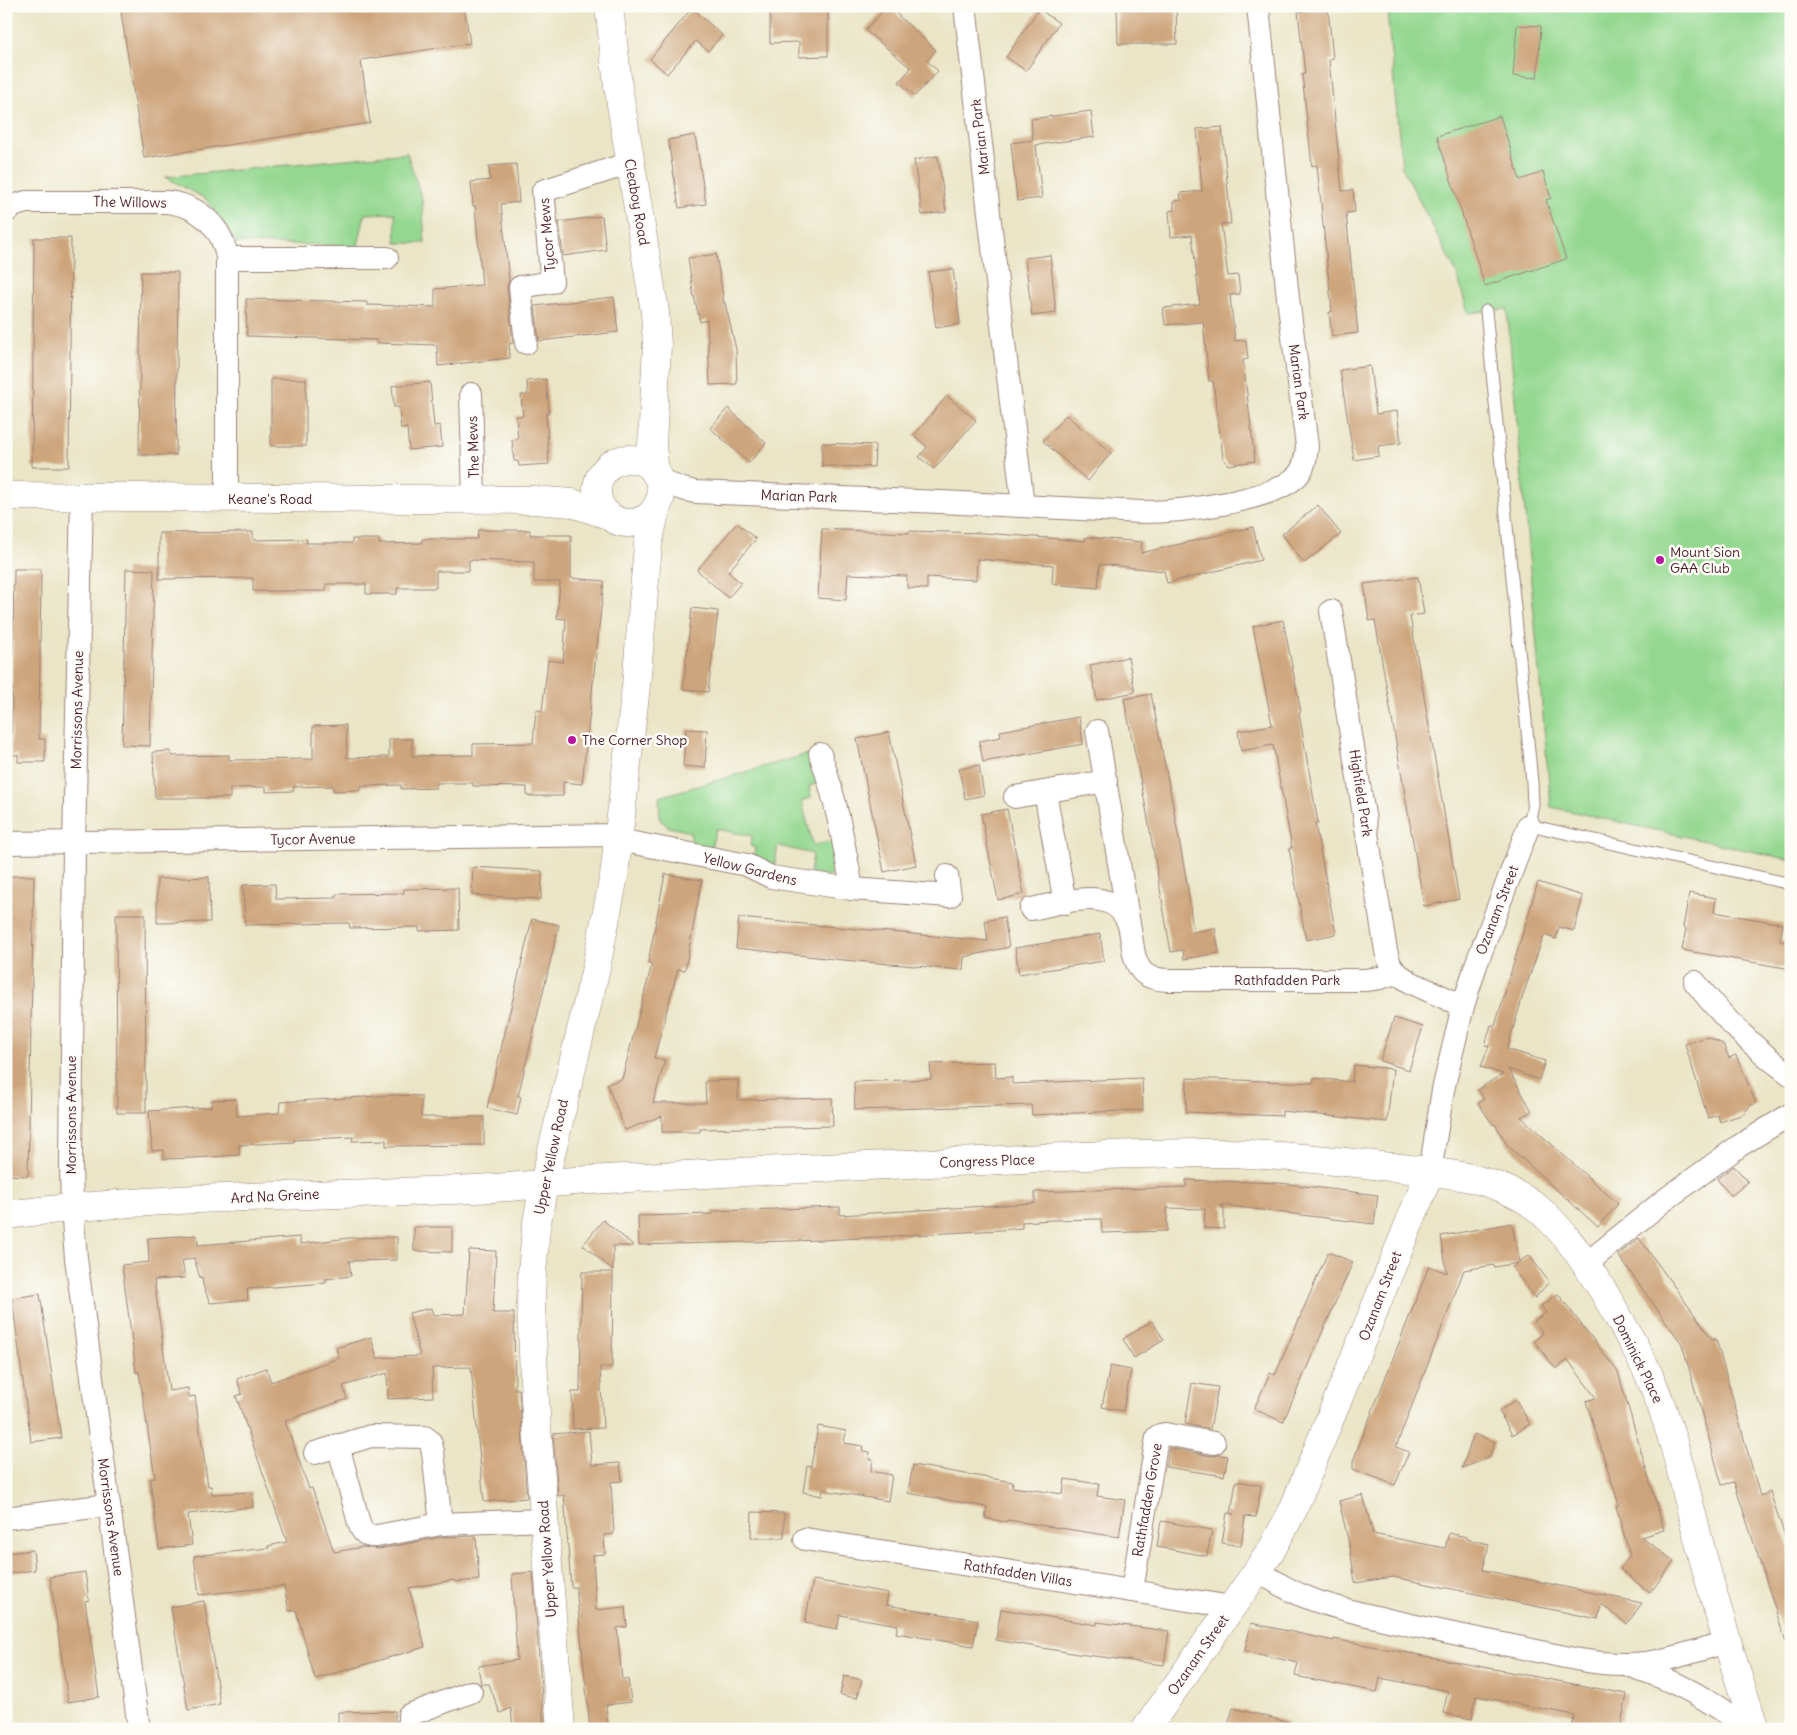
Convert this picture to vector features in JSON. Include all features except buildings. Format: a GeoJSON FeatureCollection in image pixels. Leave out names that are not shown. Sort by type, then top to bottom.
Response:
{"type":"FeatureCollection","features":[{"type":"Feature","properties":{"kind":"street","name":"Cleaboy Road"},"geometry":{"type":"LineString","coordinates":[[609,6],[618,86],[655,312],[657,345],[656,398],[652,445],[656,475]]}},
{"type":"Feature","properties":{"kind":"street","name":"Marian Park"},"geometry":{"type":"LineString","coordinates":[[965,6],[1023,506]]}},
{"type":"Feature","properties":{"kind":"street","name":"Marian Park"},"geometry":{"type":"LineString","coordinates":[[656,475],[664,482],[677,488],[695,492],[1142,512],[1187,510],[1215,506],[1264,493],[1292,480],[1302,467],[1306,456],[1306,433],[1288,298],[1258,6]]}},
{"type":"Feature","properties":{"kind":"street","name":"Tycor Mews"},"geometry":{"type":"LineString","coordinates":[[526,343],[520,286],[552,282],[543,191],[630,163]]}},
{"type":"Feature","properties":{"kind":"street","name":"The Willows"},"geometry":{"type":"LineString","coordinates":[[6,212],[13,206],[26,202],[158,201],[176,203],[194,210],[211,223],[223,239],[227,258],[227,498]]}},
{"type":"Feature","properties":{"kind":"street"},"geometry":{"type":"LineString","coordinates":[[227,258],[387,258]]}},
{"type":"Feature","properties":{"kind":"street","name":"The Mews"},"geometry":{"type":"LineString","coordinates":[[471,394],[474,500]]}},
{"type":"Feature","properties":{"kind":"street","name":"Cleaboy Road"},"geometry":{"type":"LineString","coordinates":[[614,466],[646,424],[656,398]]}},
{"type":"Feature","properties":{"kind":"street"},"geometry":{"type":"LineString","coordinates":[[642,462],[649,466],[656,475],[661,488],[657,507],[644,520],[636,522],[613,518],[599,502],[600,479],[614,466],[642,462]]}},
{"type":"Feature","properties":{"kind":"street","name":"Keane's Road"},"geometry":{"type":"LineString","coordinates":[[534,500],[571,490],[614,466]]}},
{"type":"Feature","properties":{"kind":"street","name":"Marian Park"},"geometry":{"type":"LineString","coordinates":[[657,507],[679,495],[695,492]]}},
{"type":"Feature","properties":{"kind":"street","name":"Keane's Road"},"geometry":{"type":"LineString","coordinates":[[6,496],[534,500],[572,503],[613,518]]}},
{"type":"Feature","properties":{"kind":"street","name":"Morrissons Avenue"},"geometry":{"type":"LineString","coordinates":[[82,497],[74,843],[70,1165],[76,1258],[139,1729]]}},
{"type":"Feature","properties":{"kind":"street","name":"Upper Yellow Road"},"geometry":{"type":"LineString","coordinates":[[561,1729],[535,1402],[531,1302],[535,1243],[544,1183],[596,968],[619,838],[650,535],[657,507]]}},
{"type":"Feature","properties":{"kind":"street","name":"Upper Yellow Road"},"geometry":{"type":"LineString","coordinates":[[613,518],[632,537],[640,554],[644,590]]}},
{"type":"Feature","properties":{"kind":"street","name":"Highfield Park"},"geometry":{"type":"LineString","coordinates":[[1331,611],[1386,950],[1390,964],[1396,973]]}},
{"type":"Feature","properties":{"kind":"street","name":"Rathfadden Park"},"geometry":{"type":"LineString","coordinates":[[1097,731],[1132,936],[1139,968],[1149,977],[1161,979],[1365,980],[1396,973]]}},
{"type":"Feature","properties":{"kind":"street"},"geometry":{"type":"LineString","coordinates":[[820,754],[829,779],[852,889]]}},
{"type":"Feature","properties":{"kind":"street"},"geometry":{"type":"LineString","coordinates":[[1015,797],[1106,781]]}},
{"type":"Feature","properties":{"kind":"street"},"geometry":{"type":"LineString","coordinates":[[1045,792],[1065,903]]}},
{"type":"Feature","properties":{"kind":"street","name":"Ozanam Street"},"geometry":{"type":"LineString","coordinates":[[1146,1729],[1258,1570],[1282,1530],[1302,1489],[1430,1172],[1443,1090],[1463,1006],[1529,825]]}},
{"type":"Feature","properties":{"kind":"street","name":"Tycor Avenue"},"geometry":{"type":"LineString","coordinates":[[6,843],[619,838]]}},
{"type":"Feature","properties":{"kind":"street","name":"Yellow Gardens"},"geometry":{"type":"LineString","coordinates":[[619,838],[747,865],[771,877],[852,889],[950,896],[947,876]]}},
{"type":"Feature","properties":{"kind":"street","name":"Rathfadden Park"},"geometry":{"type":"LineString","coordinates":[[1031,909],[1093,898],[1100,899],[1113,903],[1125,916],[1132,936]]}},
{"type":"Feature","properties":{"kind":"street"},"geometry":{"type":"LineString","coordinates":[[1396,973],[1412,983],[1463,1006]]}},
{"type":"Feature","properties":{"kind":"street"},"geometry":{"type":"LineString","coordinates":[[1695,982],[1732,1027],[1764,1055],[1791,1075]]}},
{"type":"Feature","properties":{"kind":"street"},"geometry":{"type":"LineString","coordinates":[[1586,1264],[1676,1191],[1739,1146],[1791,1114]]}},
{"type":"Feature","properties":{"kind":"street","name":"Congress Place"},"geometry":{"type":"LineString","coordinates":[[544,1183],[926,1163],[1186,1153],[1271,1155],[1430,1172]]}},
{"type":"Feature","properties":{"kind":"street","name":"Dominick Place"},"geometry":{"type":"LineString","coordinates":[[1430,1172],[1488,1182],[1520,1196],[1549,1219],[1586,1264],[1631,1341],[1649,1376],[1663,1412],[1727,1642],[1755,1729]]}},
{"type":"Feature","properties":{"kind":"street","name":"Ard Na Greine"},"geometry":{"type":"LineString","coordinates":[[6,1215],[72,1208],[305,1194],[494,1188],[544,1183]]}},
{"type":"Feature","properties":{"kind":"street","name":"Rathfadden Grove"},"geometry":{"type":"LineString","coordinates":[[1132,1591],[1157,1437],[1165,1434],[1214,1442]]}},
{"type":"Feature","properties":{"kind":"street"},"geometry":{"type":"LineString","coordinates":[[315,1453],[338,1445],[378,1436],[402,1438],[420,1436],[428,1438],[433,1452],[441,1524]]}},
{"type":"Feature","properties":{"kind":"street"},"geometry":{"type":"LineString","coordinates":[[338,1445],[359,1523],[365,1534],[370,1536],[441,1524],[544,1520]]}},
{"type":"Feature","properties":{"kind":"street"},"geometry":{"type":"LineString","coordinates":[[6,1518],[109,1505]]}},
{"type":"Feature","properties":{"kind":"street","name":"Rathfadden Villas"},"geometry":{"type":"LineString","coordinates":[[805,1539],[1232,1607]]}},
{"type":"Feature","properties":{"kind":"street"},"geometry":{"type":"LineString","coordinates":[[1258,1570],[1288,1590],[1326,1605],[1473,1638],[1587,1660],[1626,1664],[1647,1663],[1727,1642]]}},
{"type":"Feature","properties":{"kind":"street"},"geometry":{"type":"LineString","coordinates":[[1626,1664],[1649,1672],[1692,1692],[1748,1729]]}},
{"type":"Feature","properties":{"kind":"street"},"geometry":{"type":"LineString","coordinates":[[409,1729],[409,1715],[472,1692]]}},
{"type":"Feature","properties":{"kind":"lane"},"geometry":{"type":"LineString","coordinates":[[1486,311],[1532,782],[1532,814],[1529,825],[1791,884]]}},
{"type":"Feature","properties":{"kind":"green space","name":"Mount Sion GAA Club"},"geometry":{"type":"Polygon","coordinates":[[[1390,6],[1791,6],[1791,860],[1551,807],[1507,309],[1468,313],[1457,274],[1402,167],[1388,22],[1390,6]]]}},
{"type":"Feature","properties":{"kind":"green space"},"geometry":{"type":"Polygon","coordinates":[[[407,153],[422,199],[425,243],[396,243],[395,213],[365,214],[358,246],[237,243],[206,199],[165,177],[407,153]]]}},
{"type":"Feature","properties":{"kind":"green space"},"geometry":{"type":"Polygon","coordinates":[[[808,754],[820,783],[809,786],[811,798],[802,801],[813,845],[832,842],[837,865],[836,872],[828,876],[810,873],[813,854],[778,846],[774,867],[752,858],[756,848],[750,846],[752,836],[716,829],[711,848],[692,844],[690,832],[669,827],[660,820],[659,797],[808,754]]]}},
{"type":"Feature","properties":{"kind":"place","name":"Mount Sion GAA Club"},"geometry":{"type":"Point","coordinates":[1660,560]}},
{"type":"Feature","properties":{"kind":"place","name":"The Corner Shop"},"geometry":{"type":"Point","coordinates":[572,740]}}]}
